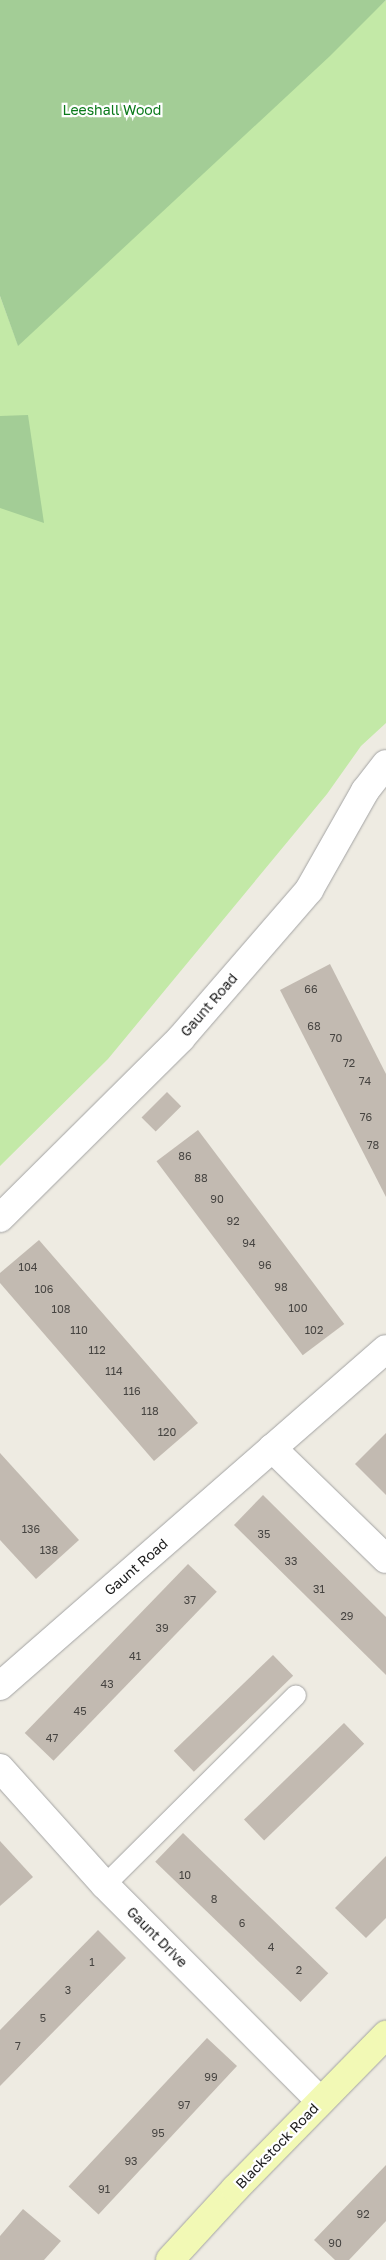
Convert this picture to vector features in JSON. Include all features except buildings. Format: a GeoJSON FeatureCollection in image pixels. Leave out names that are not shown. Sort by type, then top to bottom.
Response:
{"type":"FeatureCollection","features":[{"type":"Feature","properties":{"kind":"street","name":"Gaunt Road"},"geometry":{"type":"LineString","coordinates":[[0,1218],[180,1038],[309,890],[365,791],[386,764]]}},
{"type":"Feature","properties":{"kind":"street","name":"Gaunt Road"},"geometry":{"type":"LineString","coordinates":[[0,1686],[386,1349]]}},
{"type":"Feature","properties":{"kind":"street"},"geometry":{"type":"LineString","coordinates":[[272,1448],[386,1559]]}},
{"type":"Feature","properties":{"kind":"street","name":"Gaunt Drive"},"geometry":{"type":"LineString","coordinates":[[0,1768],[105,1885],[320,2101]]}},
{"type":"Feature","properties":{"kind":"street","name":"Blackstock Road"},"geometry":{"type":"LineString","coordinates":[[170,2260],[320,2101],[386,2035]]}},
{"type":"Feature","properties":{"kind":"lane"},"geometry":{"type":"LineString","coordinates":[[105,1885],[296,1695]]}},
{"type":"Feature","properties":{"kind":"green space","name":"Leeshall Wood"},"geometry":{"type":"Polygon","coordinates":[[[0,0],[386,0],[330,56],[18,346],[0,296],[0,0]]]}},
{"type":"Feature","properties":{"kind":"green space"},"geometry":{"type":"Polygon","coordinates":[[[386,0],[386,723],[361,746],[327,794],[108,1059],[0,1166],[0,296],[18,345],[386,0]]]}},
{"type":"Feature","properties":{"kind":"green space"},"geometry":{"type":"Polygon","coordinates":[[[28,415],[44,523],[0,508],[0,416],[28,415]]]}}]}
